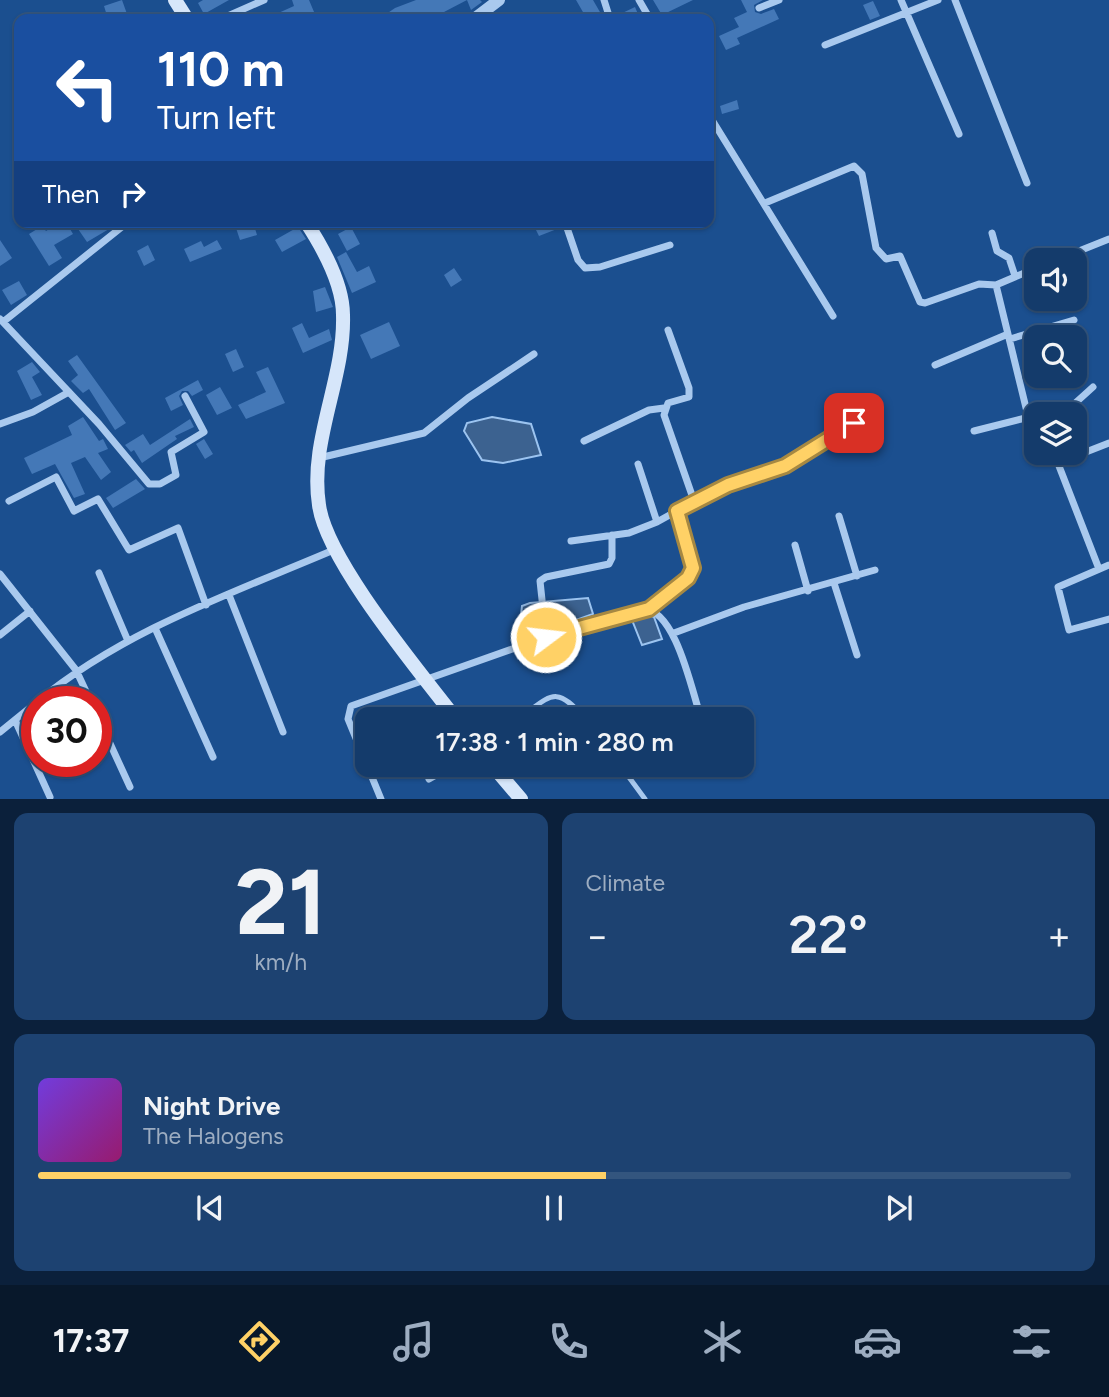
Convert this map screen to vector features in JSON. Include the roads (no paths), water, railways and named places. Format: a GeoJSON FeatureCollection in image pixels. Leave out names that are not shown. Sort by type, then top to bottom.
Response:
{"type":"FeatureCollection","features":[{"type":"Feature","properties":{"kind":"main road"},"geometry":{"type":"LineString","coordinates":[[310,228],[320,244],[339,291],[344,313],[342,341],[319,458],[319,506],[349,573],[447,707]]}},
{"type":"Feature","properties":{"kind":"main road"},"geometry":{"type":"LineString","coordinates":[[502,777],[521,799]]}},
{"type":"Feature","properties":{"kind":"street"},"geometry":{"type":"LineString","coordinates":[[232,14],[264,0]]}},
{"type":"Feature","properties":{"kind":"street"},"geometry":{"type":"LineString","coordinates":[[481,14],[499,0]]}},
{"type":"Feature","properties":{"kind":"street"},"geometry":{"type":"LineString","coordinates":[[759,8],[779,0]]}},
{"type":"Feature","properties":{"kind":"street"},"geometry":{"type":"LineString","coordinates":[[901,0],[959,134]]}},
{"type":"Feature","properties":{"kind":"street"},"geometry":{"type":"LineString","coordinates":[[825,45],[937,0]]}},
{"type":"Feature","properties":{"kind":"street"},"geometry":{"type":"LineString","coordinates":[[955,0],[1027,183]]}},
{"type":"Feature","properties":{"kind":"street"},"geometry":{"type":"LineString","coordinates":[[714,123],[833,316]]}},
{"type":"Feature","properties":{"kind":"street"},"geometry":{"type":"LineString","coordinates":[[765,203],[854,166],[862,174],[876,248],[886,259],[900,256],[920,302],[925,303],[979,284],[996,285],[1024,273]]}},
{"type":"Feature","properties":{"kind":"street"},"geometry":{"type":"LineString","coordinates":[[120,228],[2,321],[69,392],[139,475],[154,486],[176,475],[171,452],[204,432],[185,396]]}},
{"type":"Feature","properties":{"kind":"street"},"geometry":{"type":"LineString","coordinates":[[567,228],[578,260],[585,268],[670,245]]}},
{"type":"Feature","properties":{"kind":"street"},"geometry":{"type":"LineString","coordinates":[[992,233],[997,251],[1009,258],[1015,276]]}},
{"type":"Feature","properties":{"kind":"street"},"geometry":{"type":"LineString","coordinates":[[1086,248],[1109,239]]}},
{"type":"Feature","properties":{"kind":"street"},"geometry":{"type":"LineString","coordinates":[[996,285],[1025,402]]}},
{"type":"Feature","properties":{"kind":"street"},"geometry":{"type":"LineString","coordinates":[[935,365],[1009,337],[1074,320]]}},
{"type":"Feature","properties":{"kind":"street"},"geometry":{"type":"LineString","coordinates":[[584,440],[649,410],[664,408],[668,403],[689,397],[689,388],[668,330]]}},
{"type":"Feature","properties":{"kind":"street"},"geometry":{"type":"LineString","coordinates":[[319,458],[424,433],[468,398],[534,354]]}},
{"type":"Feature","properties":{"kind":"street"},"geometry":{"type":"LineString","coordinates":[[1076,402],[1093,387]]}},
{"type":"Feature","properties":{"kind":"street"},"geometry":{"type":"LineString","coordinates":[[0,424],[33,412],[69,392]]}},
{"type":"Feature","properties":{"kind":"street"},"geometry":{"type":"LineString","coordinates":[[664,408],[667,427],[694,501]]}},
{"type":"Feature","properties":{"kind":"street"},"geometry":{"type":"LineString","coordinates":[[974,431],[1024,417]]}},
{"type":"Feature","properties":{"kind":"street"},"geometry":{"type":"LineString","coordinates":[[572,541],[629,533],[657,522],[728,485],[785,466],[854,423]]}},
{"type":"Feature","properties":{"kind":"street"},"geometry":{"type":"LineString","coordinates":[[1087,450],[1109,443]]}},
{"type":"Feature","properties":{"kind":"street"},"geometry":{"type":"LineString","coordinates":[[638,464],[657,522]]}},
{"type":"Feature","properties":{"kind":"street"},"geometry":{"type":"LineString","coordinates":[[1060,465],[1060,475],[1099,569]]}},
{"type":"Feature","properties":{"kind":"street"},"geometry":{"type":"LineString","coordinates":[[9,501],[56,477],[74,511],[98,499],[129,550],[177,528],[206,605]]}},
{"type":"Feature","properties":{"kind":"street"},"geometry":{"type":"LineString","coordinates":[[355,735],[348,719],[348,709],[425,677],[546,637],[649,609],[688,578],[693,568],[677,511]]}},
{"type":"Feature","properties":{"kind":"street"},"geometry":{"type":"LineString","coordinates":[[839,516],[856,576]]}},
{"type":"Feature","properties":{"kind":"street"},"geometry":{"type":"LineString","coordinates":[[546,637],[540,581],[546,577],[609,564],[612,558],[612,535]]}},
{"type":"Feature","properties":{"kind":"street"},"geometry":{"type":"LineString","coordinates":[[795,545],[808,591]]}},
{"type":"Feature","properties":{"kind":"street"},"geometry":{"type":"LineString","coordinates":[[56,686],[76,670],[128,641],[336,549]]}},
{"type":"Feature","properties":{"kind":"street"},"geometry":{"type":"LineString","coordinates":[[1109,565],[1058,587],[1069,630],[1109,619]]}},
{"type":"Feature","properties":{"kind":"street"},"geometry":{"type":"LineString","coordinates":[[674,633],[744,607],[875,570]]}},
{"type":"Feature","properties":{"kind":"street"},"geometry":{"type":"LineString","coordinates":[[99,573],[128,641]]}},
{"type":"Feature","properties":{"kind":"street"},"geometry":{"type":"LineString","coordinates":[[0,574],[76,670],[84,686]]}},
{"type":"Feature","properties":{"kind":"street"},"geometry":{"type":"LineString","coordinates":[[834,583],[857,655]]}},
{"type":"Feature","properties":{"kind":"street"},"geometry":{"type":"LineString","coordinates":[[229,595],[283,732]]}},
{"type":"Feature","properties":{"kind":"street"},"geometry":{"type":"LineString","coordinates":[[649,609],[674,633],[698,707]]}},
{"type":"Feature","properties":{"kind":"street"},"geometry":{"type":"LineString","coordinates":[[0,635],[30,611]]}},
{"type":"Feature","properties":{"kind":"street"},"geometry":{"type":"LineString","coordinates":[[155,628],[213,757]]}},
{"type":"Feature","properties":{"kind":"street"},"geometry":{"type":"LineString","coordinates":[[0,732],[21,715]]}},
{"type":"Feature","properties":{"kind":"street"},"geometry":{"type":"LineString","coordinates":[[15,720],[50,797]]}},
{"type":"Feature","properties":{"kind":"street"},"geometry":{"type":"LineString","coordinates":[[112,748],[130,787]]}},
{"type":"Feature","properties":{"kind":"street"},"geometry":{"type":"LineString","coordinates":[[373,777],[381,799]]}},
{"type":"Feature","properties":{"kind":"street"},"geometry":{"type":"LineString","coordinates":[[429,779],[433,777]]}},
{"type":"Feature","properties":{"kind":"lane"},"geometry":{"type":"LineString","coordinates":[[535,707],[548,698],[559,696],[568,699],[575,707]]}},
{"type":"Feature","properties":{"kind":"lane"},"geometry":{"type":"LineString","coordinates":[[629,777],[645,799]]}},
{"type":"Feature","properties":{"kind":"water"},"geometry":{"type":"Polygon","coordinates":[[[492,417],[531,424],[541,455],[503,463],[482,460],[464,431],[467,423],[492,417]]]}},
{"type":"Feature","properties":{"kind":"water"},"geometry":{"type":"Polygon","coordinates":[[[588,598],[593,614],[534,635],[520,625],[522,606],[588,598]]]}},
{"type":"Feature","properties":{"kind":"water"},"geometry":{"type":"Polygon","coordinates":[[[645,613],[654,617],[662,639],[642,645],[632,620],[645,613]]]}}]}
